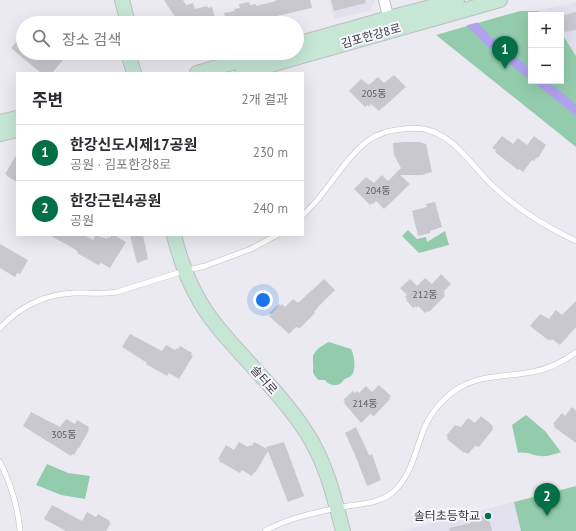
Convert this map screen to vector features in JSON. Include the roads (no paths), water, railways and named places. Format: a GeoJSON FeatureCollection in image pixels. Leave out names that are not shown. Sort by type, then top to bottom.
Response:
{"type":"FeatureCollection","features":[{"type":"Feature","properties":{"kind":"street"},"geometry":{"type":"LineString","coordinates":[[115,0],[118,16]]}},
{"type":"Feature","properties":{"kind":"street"},"geometry":{"type":"LineString","coordinates":[[122,0],[126,16]]}},
{"type":"Feature","properties":{"kind":"street"},"geometry":{"type":"LineString","coordinates":[[384,0],[390,24]]}},
{"type":"Feature","properties":{"kind":"street","name":"김포한강8로"},"geometry":{"type":"LineString","coordinates":[[430,13],[457,0]]}},
{"type":"Feature","properties":{"kind":"street","name":"김포한강8로"},"geometry":{"type":"LineString","coordinates":[[304,52],[390,24],[430,13],[496,1]]}},
{"type":"Feature","properties":{"kind":"street","name":"김포한강8로"},"geometry":{"type":"LineString","coordinates":[[304,42],[390,24]]}},
{"type":"Feature","properties":{"kind":"street"},"geometry":{"type":"LineString","coordinates":[[130,60],[134,72]]}},
{"type":"Feature","properties":{"kind":"street"},"geometry":{"type":"LineString","coordinates":[[137,60],[138,72]]}},
{"type":"Feature","properties":{"kind":"street"},"geometry":{"type":"LineString","coordinates":[[200,72],[242,60]]}},
{"type":"Feature","properties":{"kind":"street","name":"김포한강8로"},"geometry":{"type":"LineString","coordinates":[[245,72],[281,60]]}},
{"type":"Feature","properties":{"kind":"street"},"geometry":{"type":"LineString","coordinates":[[0,122],[16,118]]}},
{"type":"Feature","properties":{"kind":"street"},"geometry":{"type":"LineString","coordinates":[[0,134],[16,130]]}},
{"type":"Feature","properties":{"kind":"street","name":"솔터로"},"geometry":{"type":"LineString","coordinates":[[174,236],[184,270],[201,303],[216,324],[289,409],[316,448],[337,508],[343,531]]}},
{"type":"Feature","properties":{"kind":"lane"},"geometry":{"type":"LineString","coordinates":[[304,214],[358,149],[378,134],[389,131],[415,128],[431,131],[450,141],[489,182],[510,201],[545,224],[576,241]]}},
{"type":"Feature","properties":{"kind":"lane"},"geometry":{"type":"LineString","coordinates":[[0,328],[19,311],[40,299],[62,294],[108,294],[117,292],[184,270],[205,266],[251,249],[276,236]]}},
{"type":"Feature","properties":{"kind":"lane"},"geometry":{"type":"LineString","coordinates":[[265,531],[277,524],[337,508],[361,504],[391,494],[400,486],[411,467],[422,434],[432,414],[448,395],[480,378],[542,370],[568,358],[576,352]]}},
{"type":"Feature","properties":{"kind":"lane"},"geometry":{"type":"LineString","coordinates":[[0,462],[13,492],[20,531]]}},
{"type":"Feature","properties":{"kind":"place","name":"한강신도시제17공원"},"geometry":{"type":"Point","coordinates":[505,69]}},
{"type":"Feature","properties":{"kind":"place","name":"솔터초등학교"},"geometry":{"type":"Point","coordinates":[488,516]}},
{"type":"Feature","properties":{"kind":"place","name":"한강근린4공원"},"geometry":{"type":"Point","coordinates":[547,516]}}]}
